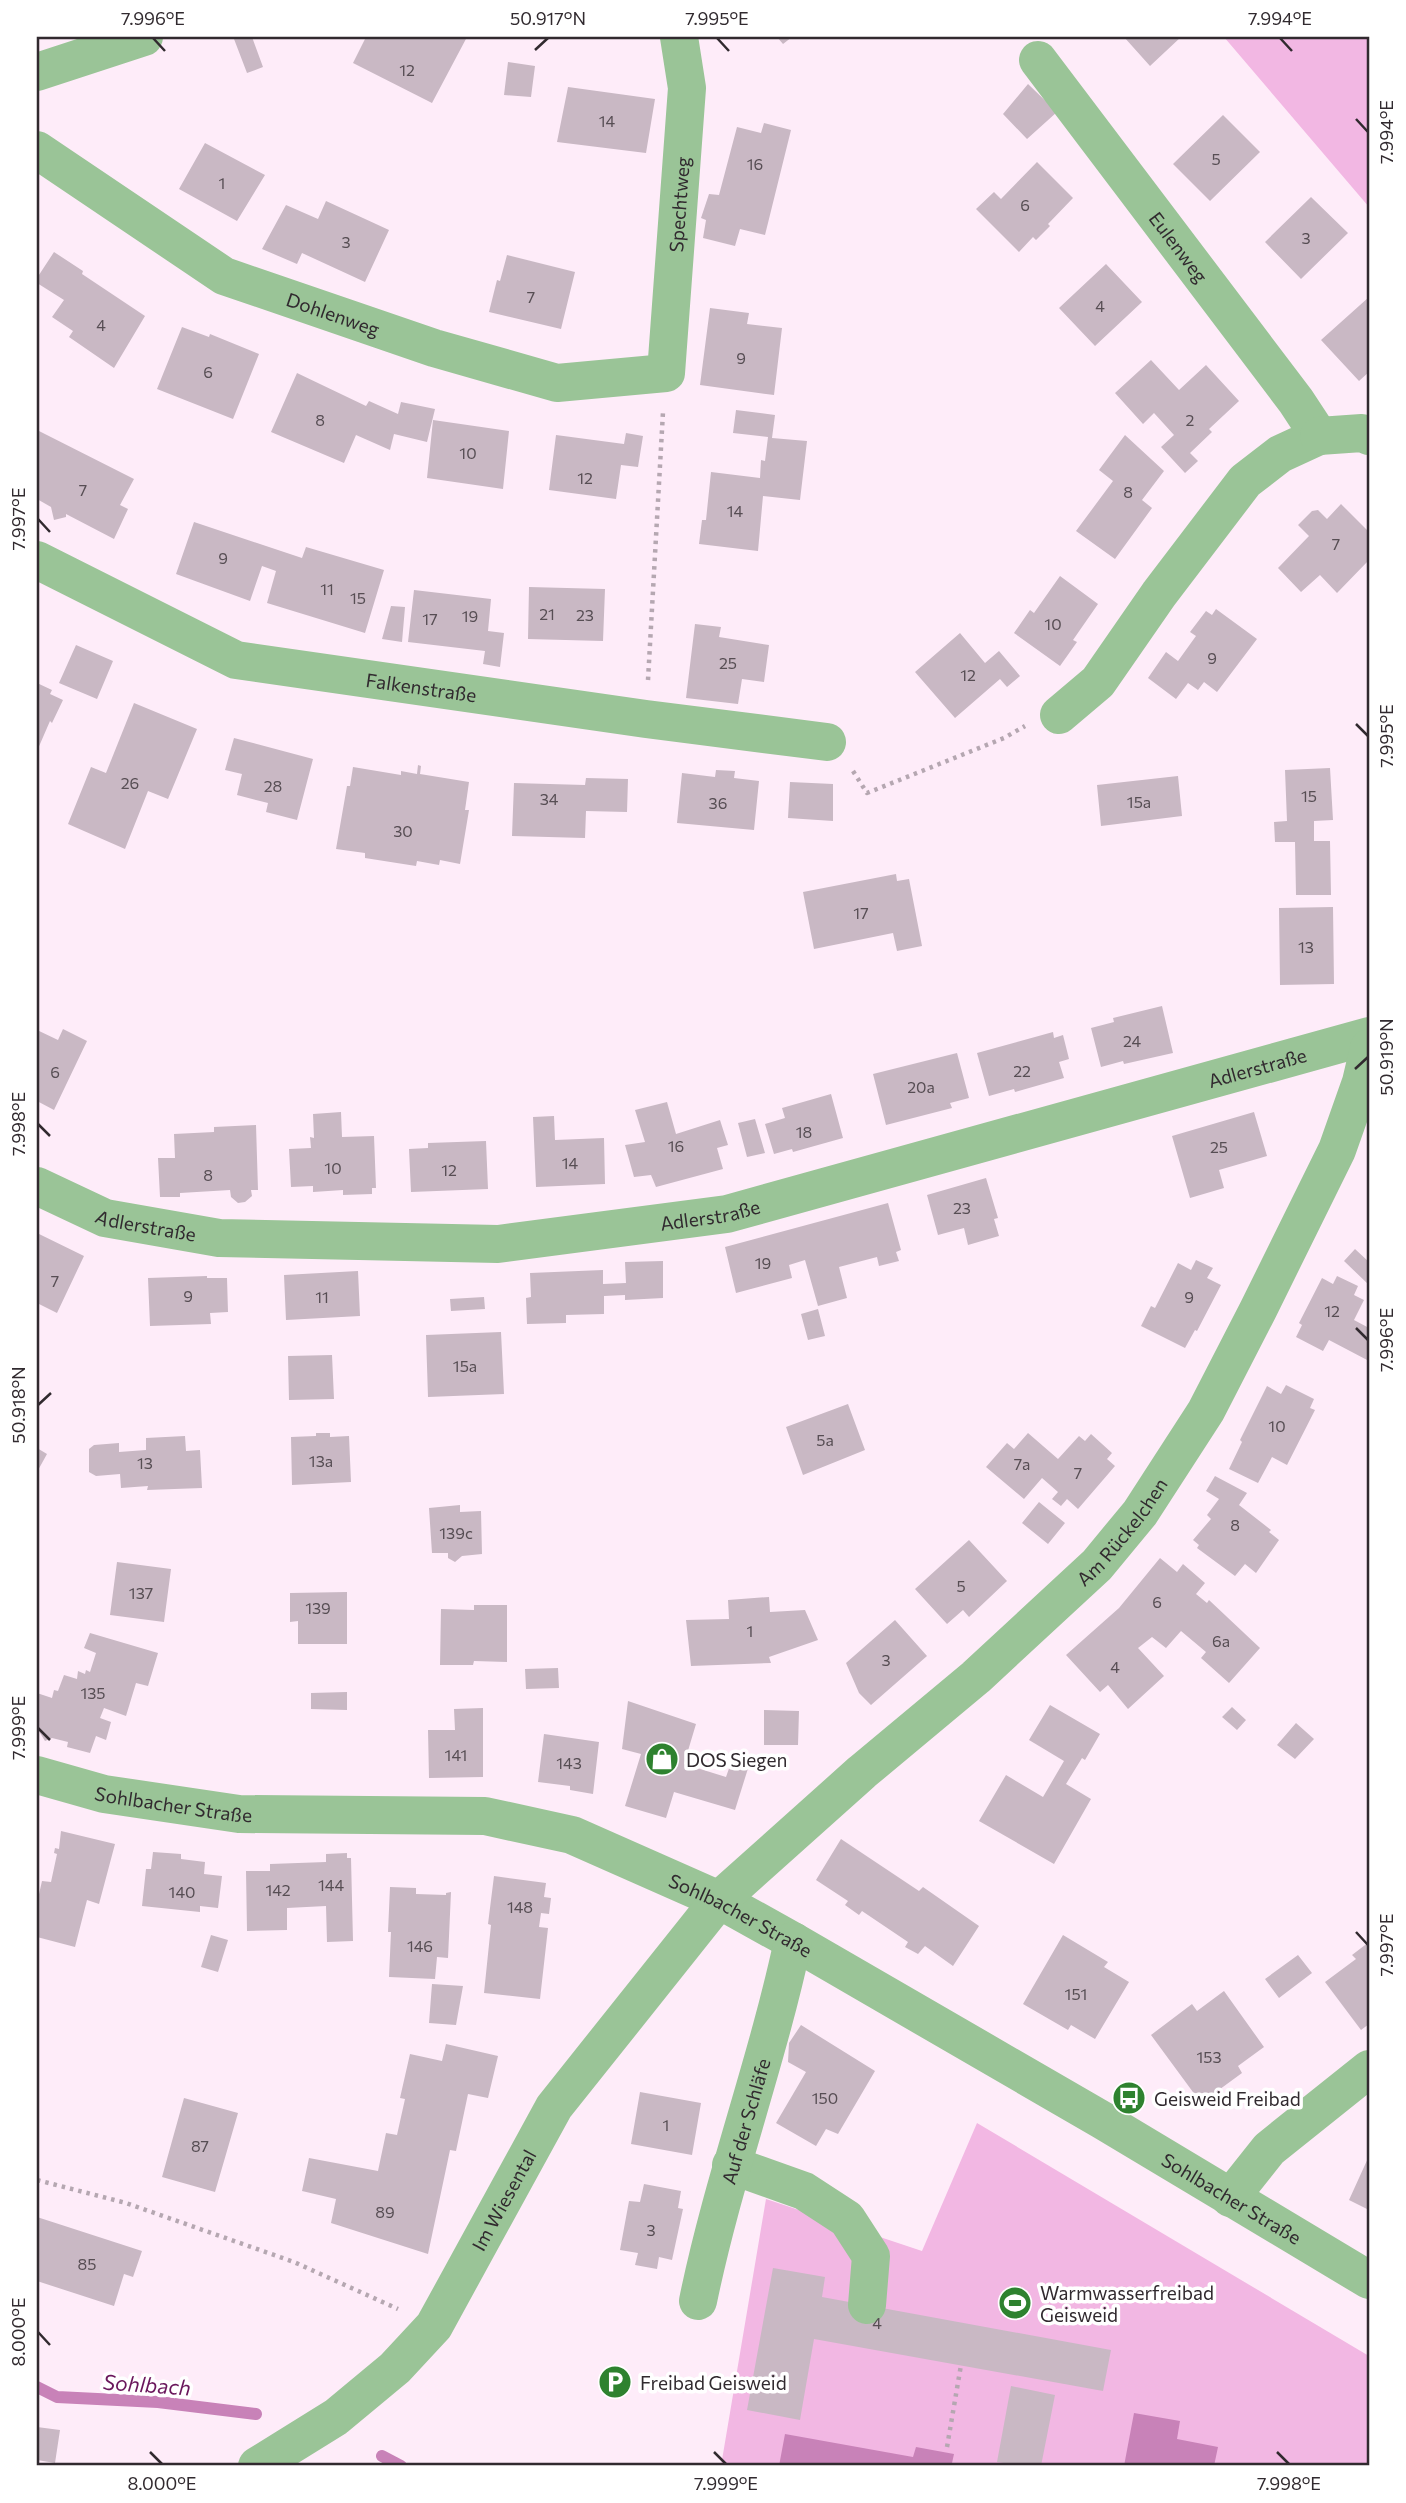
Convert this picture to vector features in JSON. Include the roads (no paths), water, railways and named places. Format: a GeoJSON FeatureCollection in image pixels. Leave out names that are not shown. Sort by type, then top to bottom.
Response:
{"type":"FeatureCollection","features":[{"type":"Feature","properties":{"kind":"street"},"geometry":{"type":"LineString","coordinates":[[37,72],[144,37]]}},
{"type":"Feature","properties":{"kind":"street","name":"Spechtweg"},"geometry":{"type":"LineString","coordinates":[[666,373],[687,88],[679,37]]}},
{"type":"Feature","properties":{"kind":"street","name":"Eulenweg"},"geometry":{"type":"LineString","coordinates":[[1038,60],[1296,401],[1319,436]]}},
{"type":"Feature","properties":{"kind":"street","name":"Dohlenweg"},"geometry":{"type":"LineString","coordinates":[[37,149],[224,276],[434,348],[557,383],[666,373]]}},
{"type":"Feature","properties":{"kind":"street"},"geometry":{"type":"LineString","coordinates":[[1059,715],[1098,682],[1159,594],[1245,481],[1280,454],[1319,436],[1362,433],[1369,436]]}},
{"type":"Feature","properties":{"kind":"street","name":"Falkenstraße"},"geometry":{"type":"LineString","coordinates":[[37,560],[236,660],[827,742]]}},
{"type":"Feature","properties":{"kind":"street","name":"Adlerstraße"},"geometry":{"type":"LineString","coordinates":[[37,1186],[105,1218],[219,1238],[498,1244],[727,1214],[1369,1036]]}},
{"type":"Feature","properties":{"kind":"street","name":"Am Rückelchen"},"geometry":{"type":"LineString","coordinates":[[719,1900],[862,1772],[986,1667],[1097,1565],[1140,1513],[1206,1411],[1265,1298],[1337,1150],[1361,1082],[1369,1048]]}},
{"type":"Feature","properties":{"kind":"street","name":"Sohlbacher Straße"},"geometry":{"type":"LineString","coordinates":[[37,1775],[104,1794],[239,1814],[485,1816],[572,1835],[719,1900],[793,1941],[1102,2120],[1369,2280]]}},
{"type":"Feature","properties":{"kind":"street","name":"Im Wiesental"},"geometry":{"type":"LineString","coordinates":[[257,2466],[337,2417],[396,2368],[434,2326],[554,2107],[719,1900]]}},
{"type":"Feature","properties":{"kind":"street","name":"Auf der Schläfe"},"geometry":{"type":"LineString","coordinates":[[698,2301],[712,2235],[779,2009],[793,1941]]}},
{"type":"Feature","properties":{"kind":"street"},"geometry":{"type":"LineString","coordinates":[[1230,2198],[1269,2150],[1369,2069]]}},
{"type":"Feature","properties":{"kind":"street"},"geometry":{"type":"LineString","coordinates":[[732,2165],[804,2191],[847,2219],[871,2256],[867,2305]]}},
{"type":"Feature","properties":{"kind":"waterway","name":"Sohlbach"},"geometry":{"type":"LineString","coordinates":[[37,2387],[57,2397],[158,2402],[256,2414]]}},
{"type":"Feature","properties":{"kind":"waterway","name":"Sohlbach"},"geometry":{"type":"LineString","coordinates":[[382,2456],[401,2466]]}},
{"type":"Feature","properties":{"kind":"place","name":"DOS Siegen"},"geometry":{"type":"Point","coordinates":[662,1759]}},
{"type":"Feature","properties":{"kind":"place","name":"Geisweid Freibad"},"geometry":{"type":"Point","coordinates":[1129,2098]}},
{"type":"Feature","properties":{"kind":"place","name":"Warmwasserfreibad Geisweid"},"geometry":{"type":"Point","coordinates":[1015,2303]}},
{"type":"Feature","properties":{"kind":"place","name":"Freibad Geisweid"},"geometry":{"type":"Point","coordinates":[615,2382]}}]}
